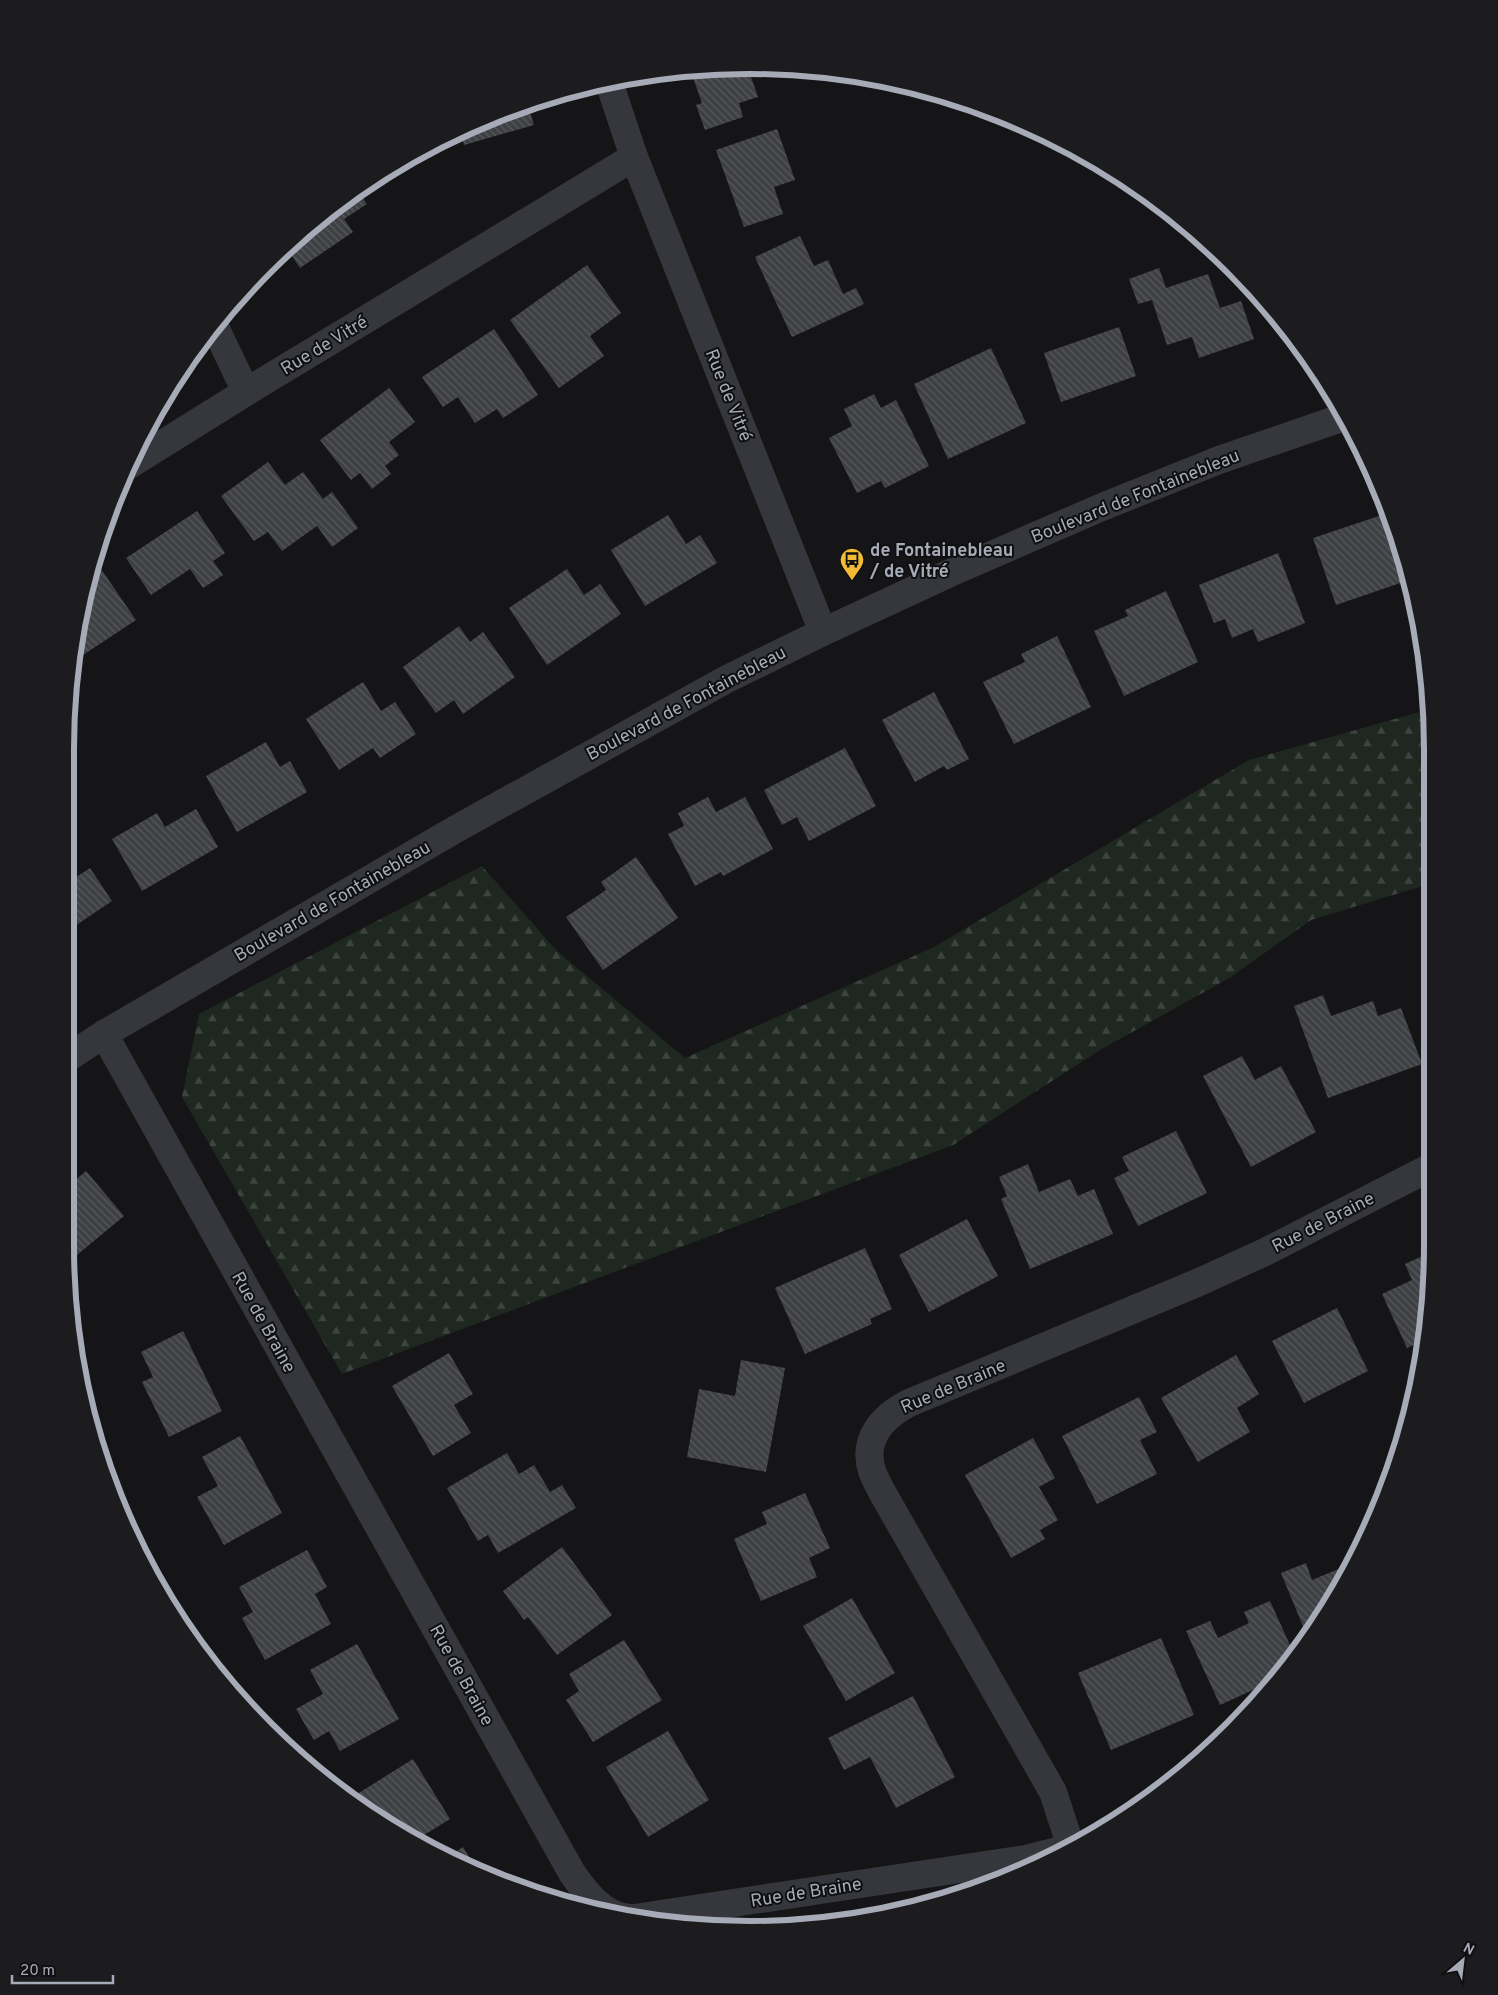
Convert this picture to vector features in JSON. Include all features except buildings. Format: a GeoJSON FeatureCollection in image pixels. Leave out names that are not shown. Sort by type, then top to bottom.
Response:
{"type":"FeatureCollection","features":[{"type":"Feature","properties":{"kind":"street","name":"Rue de Vitré"},"geometry":{"type":"LineString","coordinates":[[611,88],[634,157],[823,632]]}},
{"type":"Feature","properties":{"kind":"street","name":"Rue de Vitré"},"geometry":{"type":"LineString","coordinates":[[140,458],[634,157]]}},
{"type":"Feature","properties":{"kind":"street"},"geometry":{"type":"LineString","coordinates":[[218,332],[246,392]]}},
{"type":"Feature","properties":{"kind":"street","name":"Boulevard de Fontainebleau"},"geometry":{"type":"LineString","coordinates":[[74,1054],[104,1034],[456,829],[727,679],[950,573],[1102,507],[1219,460],[1338,419]]}},
{"type":"Feature","properties":{"kind":"street","name":"Rue de Braine"},"geometry":{"type":"LineString","coordinates":[[104,1034],[572,1873],[596,1903]]}},
{"type":"Feature","properties":{"kind":"street","name":"Rue de Braine"},"geometry":{"type":"LineString","coordinates":[[1069,1841],[1053,1792],[882,1492],[872,1471],[870,1453],[872,1437],[893,1412],[909,1403],[1206,1279],[1265,1252],[1424,1171]]}},
{"type":"Feature","properties":{"kind":"street","name":"Rue de Braine"},"geometry":{"type":"LineString","coordinates":[[658,1914],[1026,1859],[1041,1855]]}},
{"type":"Feature","properties":{"kind":"green space"},"geometry":{"type":"Polygon","coordinates":[[[1423,711],[1424,886],[1311,920],[1231,977],[1100,1050],[953,1145],[342,1374],[182,1097],[199,1014],[482,866],[557,951],[685,1058],[934,947],[1249,760],[1423,711]]]}},
{"type":"Feature","properties":{"kind":"place","name":"de Fontainebleau / de Vitré"},"geometry":{"type":"Point","coordinates":[852,581]}}]}
